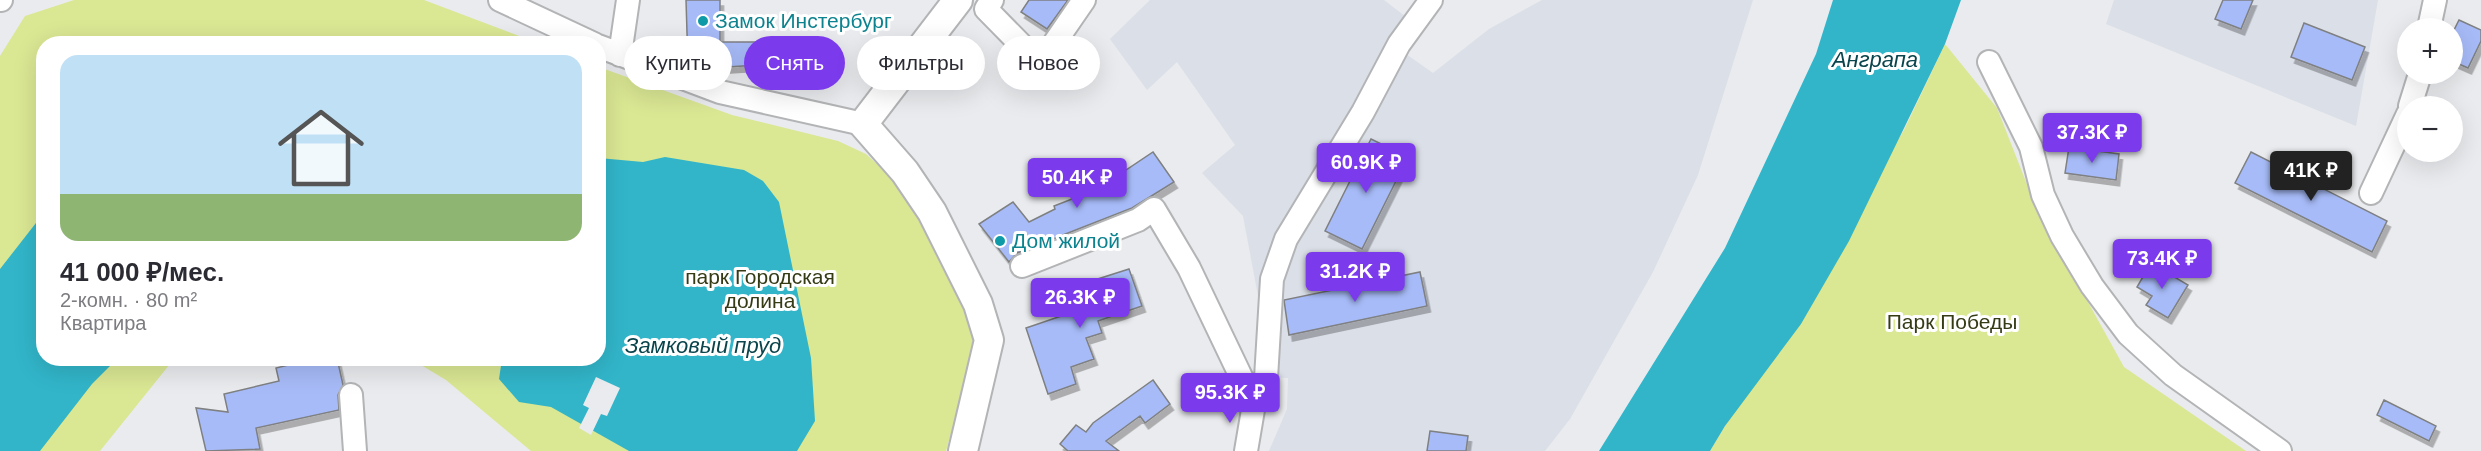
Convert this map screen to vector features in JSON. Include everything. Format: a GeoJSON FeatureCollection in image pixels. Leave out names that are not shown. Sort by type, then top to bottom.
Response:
{"type":"FeatureCollection","features":[{"type":"Feature","properties":{"kind":"main road"},"geometry":{"type":"LineString","coordinates":[[958,0],[863,124],[905,172],[932,212],[966,276],[989,340],[963,451]]}},
{"type":"Feature","properties":{"kind":"street"},"geometry":{"type":"LineString","coordinates":[[500,0],[577,36]]}},
{"type":"Feature","properties":{"kind":"street"},"geometry":{"type":"LineString","coordinates":[[620,55],[628,0]]}},
{"type":"Feature","properties":{"kind":"street"},"geometry":{"type":"LineString","coordinates":[[992,0],[986,9],[1040,64],[1084,0]]}},
{"type":"Feature","properties":{"kind":"street"},"geometry":{"type":"LineString","coordinates":[[1246,451],[1254,404],[1266,378],[1272,279],[1286,239],[1364,112],[1399,44],[1431,0]]}},
{"type":"Feature","properties":{"kind":"street"},"geometry":{"type":"LineString","coordinates":[[2431,18],[2434,0]]}},
{"type":"Feature","properties":{"kind":"street"},"geometry":{"type":"LineString","coordinates":[[606,49],[720,92],[863,124]]}},
{"type":"Feature","properties":{"kind":"street"},"geometry":{"type":"LineString","coordinates":[[1989,62],[2031,147],[2043,195],[2062,236],[2099,296],[2128,334],[2173,375],[2280,451]]}},
{"type":"Feature","properties":{"kind":"street"},"geometry":{"type":"LineString","coordinates":[[2371,193],[2397,137]]}},
{"type":"Feature","properties":{"kind":"street"},"geometry":{"type":"LineString","coordinates":[[1022,266],[1138,220],[1154,209],[1189,268],[1254,404]]}},
{"type":"Feature","properties":{"kind":"street"},"geometry":{"type":"LineString","coordinates":[[351,395],[354,451]]}},
{"type":"Feature","properties":{"kind":"shaded area"},"geometry":{"type":"Polygon","coordinates":[[[1150,0],[1384,0],[1423,30],[1406,54],[1433,73],[1489,29],[1542,0],[1753,0],[1698,175],[1653,272],[1570,419],[1545,451],[1269,451],[1287,409],[1288,378],[1261,377],[1258,296],[1243,216],[1202,173],[1235,145],[1177,62],[1147,90],[1110,39],[1150,0]]]}},
{"type":"Feature","properties":{"kind":"shaded area"},"geometry":{"type":"Polygon","coordinates":[[[2114,0],[2378,0],[2356,126],[2106,24],[2114,0]]]}},
{"type":"Feature","properties":{"kind":"green space"},"geometry":{"type":"Polygon","coordinates":[[[74,0],[424,0],[519,36],[36,36],[36,366],[168,366],[100,451],[0,451],[0,56],[25,16],[74,0]]]}},
{"type":"Feature","properties":{"kind":"green space","name":"Парк Победы"},"geometry":{"type":"Polygon","coordinates":[[[1945,44],[1997,108],[2037,210],[2124,367],[2246,451],[1710,451],[1904,130],[1945,44]]]}},
{"type":"Feature","properties":{"kind":"green space","name":"парк Городская долина"},"geometry":{"type":"Polygon","coordinates":[[[606,70],[624,76],[624,90],[663,90],[732,115],[838,141],[866,154],[902,187],[929,230],[975,330],[966,380],[946,451],[531,451],[446,380],[423,366],[606,366],[606,70]]]}},
{"type":"Feature","properties":{"kind":"water","name":"Анграпа"},"geometry":{"type":"Polygon","coordinates":[[[1833,0],[1961,0],[1945,44],[1849,241],[1801,324],[1725,426],[1710,451],[1599,451],[1725,248],[1816,54],[1833,0]]]}},
{"type":"Feature","properties":{"kind":"water","name":"Замковый пруд"},"geometry":{"type":"Polygon","coordinates":[[[665,157],[744,170],[763,181],[779,202],[811,358],[815,421],[797,451],[629,451],[551,407],[519,402],[499,379],[501,366],[606,366],[606,159],[643,162],[665,157]]]}},
{"type":"Feature","properties":{"kind":"water"},"geometry":{"type":"Polygon","coordinates":[[[36,223],[36,366],[110,366],[92,384],[40,451],[0,451],[0,269],[36,223]]]}},
{"type":"Feature","properties":{"kind":"pier"},"geometry":{"type":"Polygon","coordinates":[[[596,377],[620,388],[607,416],[601,414],[591,435],[579,428],[589,408],[583,405],[596,377]]]}},
{"type":"Feature","properties":{"kind":"building"},"geometry":{"type":"Polygon","coordinates":[[[686,0],[720,0],[720,36],[687,36],[686,0]]]}},
{"type":"Feature","properties":{"kind":"building"},"geometry":{"type":"Polygon","coordinates":[[[1029,0],[1068,0],[1047,29],[1021,12],[1029,0]]]}},
{"type":"Feature","properties":{"kind":"building"},"geometry":{"type":"Polygon","coordinates":[[[2223,0],[2253,0],[2241,29],[2215,19],[2223,0]]]}},
{"type":"Feature","properties":{"kind":"building"},"geometry":{"type":"Polygon","coordinates":[[[2463,22],[2481,30],[2481,41],[2468,68],[2463,66],[2463,22]]]}},
{"type":"Feature","properties":{"kind":"building"},"geometry":{"type":"Polygon","coordinates":[[[2304,23],[2365,47],[2352,80],[2291,57],[2304,23]]]}},
{"type":"Feature","properties":{"kind":"building"},"geometry":{"type":"Polygon","coordinates":[[[732,42],[744,42],[744,66],[732,67],[732,42]]]}},
{"type":"Feature","properties":{"kind":"building"},"geometry":{"type":"Polygon","coordinates":[[[1371,139],[1408,157],[1362,249],[1325,231],[1371,139]]]}},
{"type":"Feature","properties":{"kind":"building"},"geometry":{"type":"Polygon","coordinates":[[[2069,147],[2119,154],[2116,180],[2065,173],[2069,147]]]}},
{"type":"Feature","properties":{"kind":"building"},"geometry":{"type":"Polygon","coordinates":[[[1153,152],[1174,182],[1132,208],[1017,253],[1009,262],[979,224],[1013,202],[1029,222],[1055,209],[1054,206],[1090,192],[1090,194],[1153,152]]]}},
{"type":"Feature","properties":{"kind":"building"},"geometry":{"type":"Polygon","coordinates":[[[2251,152],[2387,221],[2372,252],[2235,183],[2251,152]]]}},
{"type":"Feature","properties":{"kind":"building"},"geometry":{"type":"Polygon","coordinates":[[[2151,263],[2188,285],[2168,318],[2146,305],[2152,296],[2137,287],[2151,263]]]}},
{"type":"Feature","properties":{"kind":"building"},"geometry":{"type":"Polygon","coordinates":[[[1129,269],[1142,306],[1098,321],[1102,333],[1086,338],[1094,359],[1071,367],[1076,384],[1048,394],[1026,328],[1076,311],[1073,301],[1089,295],[1085,283],[1129,269]]]}},
{"type":"Feature","properties":{"kind":"building"},"geometry":{"type":"Polygon","coordinates":[[[1420,272],[1427,306],[1289,335],[1284,300],[1420,272]]]}},
{"type":"Feature","properties":{"kind":"building"},"geometry":{"type":"Polygon","coordinates":[[[339,366],[343,385],[338,395],[339,410],[256,428],[260,449],[206,451],[196,408],[228,412],[224,394],[279,381],[276,368],[339,366]]]}},
{"type":"Feature","properties":{"kind":"building"},"geometry":{"type":"Polygon","coordinates":[[[1153,380],[1170,404],[1145,423],[1140,416],[1106,441],[1119,451],[1068,451],[1060,444],[1076,425],[1086,432],[1093,423],[1153,380]]]}},
{"type":"Feature","properties":{"kind":"building"},"geometry":{"type":"Polygon","coordinates":[[[2384,400],[2436,426],[2429,441],[2377,415],[2384,400]]]}},
{"type":"Feature","properties":{"kind":"building"},"geometry":{"type":"Polygon","coordinates":[[[1430,431],[1468,436],[1466,451],[1427,451],[1430,431]]]}},
{"type":"Feature","properties":{"kind":"place","name":"Замок Инстербург"},"geometry":{"type":"Point","coordinates":[703,21]}},
{"type":"Feature","properties":{"kind":"place","name":"Дом жилой"},"geometry":{"type":"Point","coordinates":[1000,241]}}]}
